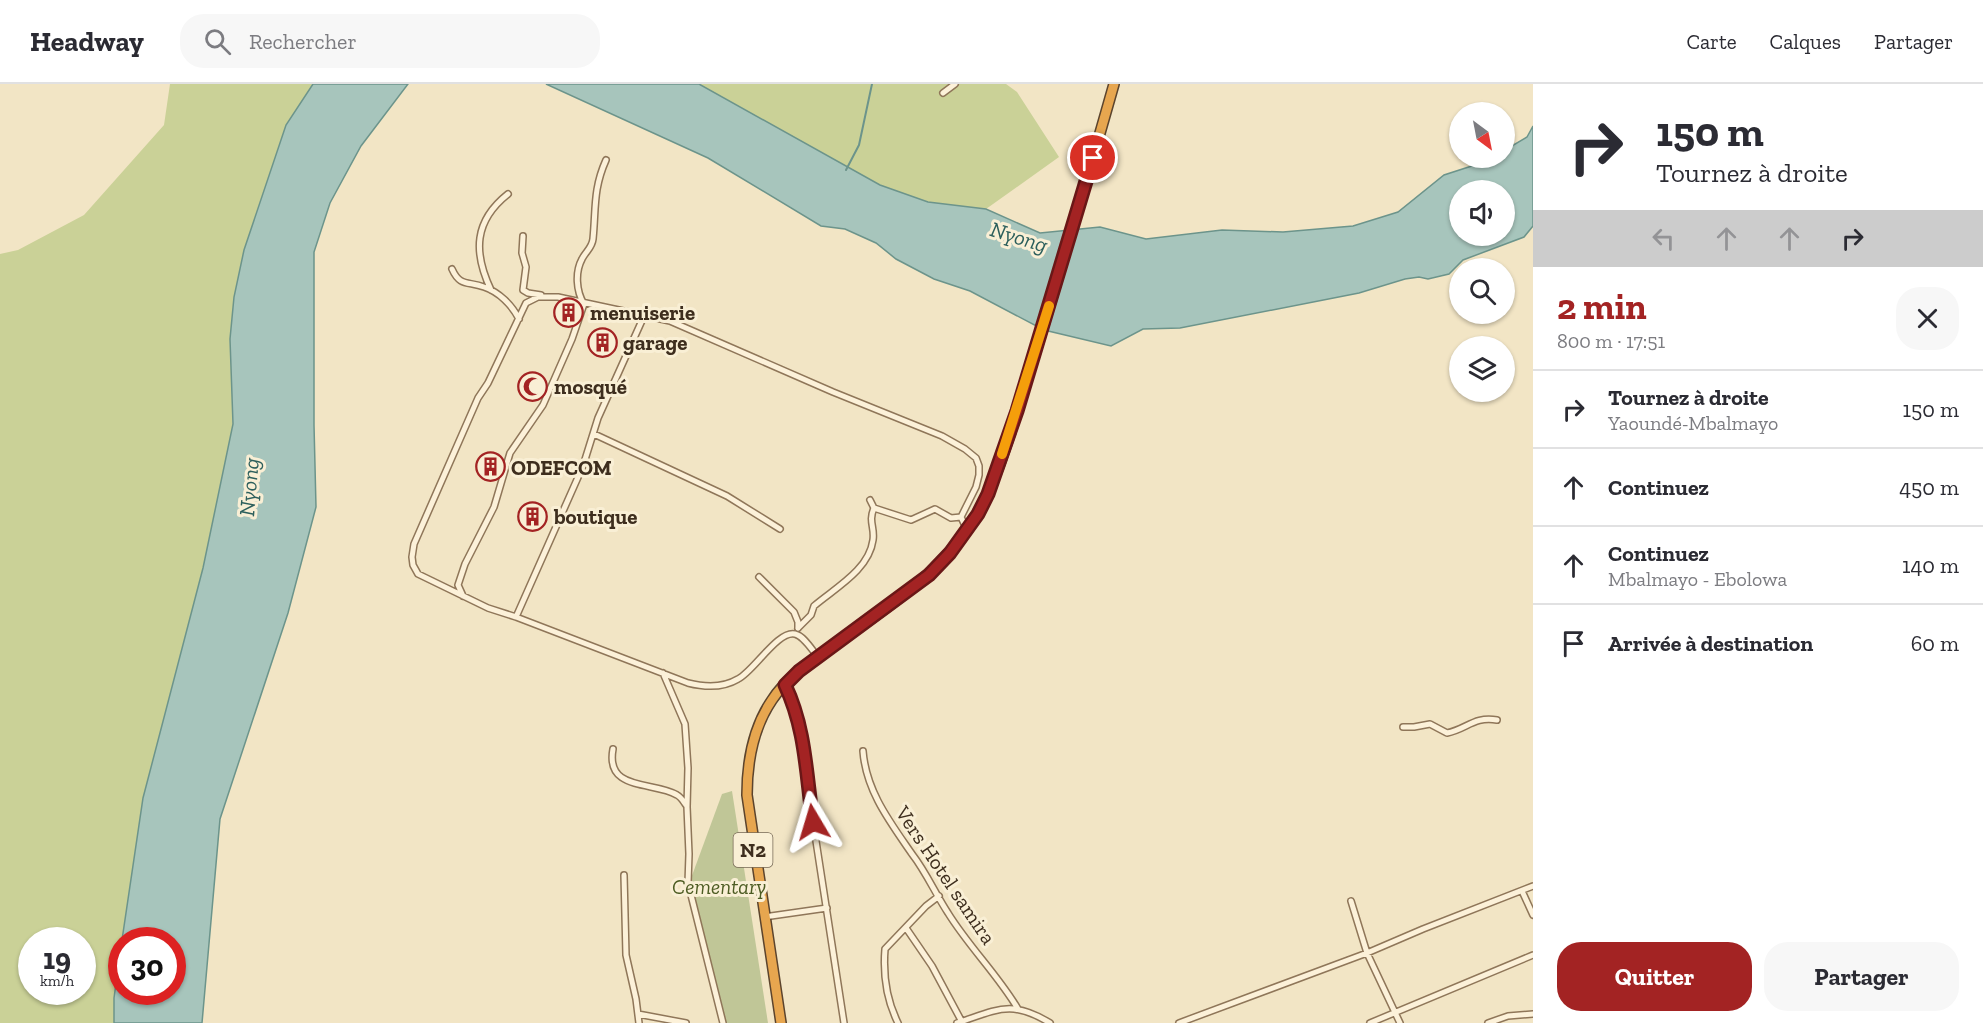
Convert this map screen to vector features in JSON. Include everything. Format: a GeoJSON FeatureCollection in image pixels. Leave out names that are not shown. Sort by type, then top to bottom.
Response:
{"type":"FeatureCollection","features":[{"type":"Feature","properties":{"kind":"highway","name":"N2"},"geometry":{"type":"LineString","coordinates":[[781,1023],[748,815],[747,772],[756,730],[773,699],[785,685],[818,657],[929,575],[950,553],[967,530],[988,494],[1077,216],[1114,84]]}},
{"type":"Feature","properties":{"kind":"street"},"geometry":{"type":"LineString","coordinates":[[943,93],[955,84]]}},
{"type":"Feature","properties":{"kind":"street"},"geometry":{"type":"LineString","coordinates":[[463,596],[458,585],[465,564],[494,507],[510,453],[543,405],[573,339],[584,304],[577,284],[578,271],[582,258],[591,248],[598,178],[606,160]]}},
{"type":"Feature","properties":{"kind":"street"},"geometry":{"type":"LineString","coordinates":[[490,290],[480,262],[478,248],[480,236],[489,213],[508,194]]}},
{"type":"Feature","properties":{"kind":"street"},"geometry":{"type":"LineString","coordinates":[[523,236],[522,253],[526,267],[523,290],[528,293],[595,304],[670,321],[833,392],[942,436],[965,449],[977,461],[979,475],[976,487],[961,517]]}},
{"type":"Feature","properties":{"kind":"street"},"geometry":{"type":"LineString","coordinates":[[452,269],[457,278],[463,282],[490,290],[506,300],[519,319]]}},
{"type":"Feature","properties":{"kind":"street"},"geometry":{"type":"LineString","coordinates":[[545,296],[526,303],[452,453],[412,550],[413,565],[418,574],[488,608],[701,686],[729,683],[746,675],[781,638],[791,633],[800,635]]}},
{"type":"Feature","properties":{"kind":"street"},"geometry":{"type":"LineString","coordinates":[[516,617],[582,466],[598,418],[644,316]]}},
{"type":"Feature","properties":{"kind":"street"},"geometry":{"type":"LineString","coordinates":[[594,434],[727,496],[780,529]]}},
{"type":"Feature","properties":{"kind":"street"},"geometry":{"type":"LineString","coordinates":[[870,500],[874,508],[911,520],[935,509],[951,518],[961,517]]}},
{"type":"Feature","properties":{"kind":"street"},"geometry":{"type":"LineString","coordinates":[[798,628],[811,615],[813,606],[866,562],[874,539],[870,516],[874,508]]}},
{"type":"Feature","properties":{"kind":"street"},"geometry":{"type":"LineString","coordinates":[[961,517],[967,530]]}},
{"type":"Feature","properties":{"kind":"street"},"geometry":{"type":"LineString","coordinates":[[759,577],[794,612],[800,635],[818,657]]}},
{"type":"Feature","properties":{"kind":"street"},"geometry":{"type":"LineString","coordinates":[[663,673],[685,724],[688,768],[688,884],[723,1023]]}},
{"type":"Feature","properties":{"kind":"street"},"geometry":{"type":"LineString","coordinates":[[785,685],[795,704],[803,737],[810,802],[844,1023]]}},
{"type":"Feature","properties":{"kind":"street"},"geometry":{"type":"LineString","coordinates":[[1403,727],[1430,724],[1447,733],[1474,721],[1487,718],[1497,720]]}},
{"type":"Feature","properties":{"kind":"street"},"geometry":{"type":"LineString","coordinates":[[613,749],[611,758],[620,777],[679,796],[687,807]]}},
{"type":"Feature","properties":{"kind":"street","name":"Vers Hotel samira"},"geometry":{"type":"LineString","coordinates":[[863,752],[866,772],[880,806],[939,896],[948,914],[1004,984],[1018,1009]]}},
{"type":"Feature","properties":{"kind":"street"},"geometry":{"type":"LineString","coordinates":[[624,875],[626,955],[639,1023]]}},
{"type":"Feature","properties":{"kind":"street"},"geometry":{"type":"LineString","coordinates":[[1179,1023],[1367,953],[1423,928],[1533,886]]}},
{"type":"Feature","properties":{"kind":"street"},"geometry":{"type":"LineString","coordinates":[[1522,891],[1533,915]]}},
{"type":"Feature","properties":{"kind":"street"},"geometry":{"type":"LineString","coordinates":[[898,1023],[892,1012],[888,993],[885,949],[926,906],[939,896]]}},
{"type":"Feature","properties":{"kind":"street"},"geometry":{"type":"LineString","coordinates":[[1351,901],[1367,953],[1400,1023]]}},
{"type":"Feature","properties":{"kind":"street"},"geometry":{"type":"LineString","coordinates":[[764,918],[827,908]]}},
{"type":"Feature","properties":{"kind":"street"},"geometry":{"type":"LineString","coordinates":[[906,928],[932,966],[960,1022],[998,1009],[1018,1009],[1050,1023]]}},
{"type":"Feature","properties":{"kind":"street"},"geometry":{"type":"LineString","coordinates":[[1370,1023],[1533,955]]}},
{"type":"Feature","properties":{"kind":"street"},"geometry":{"type":"LineString","coordinates":[[638,1014],[686,1023]]}},
{"type":"Feature","properties":{"kind":"street"},"geometry":{"type":"LineString","coordinates":[[1488,1023],[1508,1016],[1533,1014]]}},
{"type":"Feature","properties":{"kind":"green space"},"geometry":{"type":"Polygon","coordinates":[[[170,84],[313,84],[286,125],[244,250],[234,297],[230,339],[233,424],[203,568],[143,798],[124,927],[108,927],[108,1005],[114,1005],[114,1023],[0,1023],[0,254],[18,250],[84,215],[164,125],[170,84]]]}},
{"type":"Feature","properties":{"kind":"green space"},"geometry":{"type":"Polygon","coordinates":[[[699,84],[1006,84],[1017,92],[1059,157],[986,209],[928,203],[880,185],[699,84]]]}},
{"type":"Feature","properties":{"kind":"green space","name":"Cementary"},"geometry":{"type":"Polygon","coordinates":[[[732,791],[768,1023],[721,1023],[690,881],[722,794],[732,791]]]}},
{"type":"Feature","properties":{"kind":"water","name":"Nyong"},"geometry":{"type":"Polygon","coordinates":[[[313,84],[408,84],[361,146],[330,203],[314,252],[316,507],[288,613],[220,819],[202,1023],[114,1023],[114,1005],[186,1005],[186,927],[124,927],[143,798],[203,568],[233,424],[230,339],[234,297],[244,250],[286,125],[313,84]]]}},
{"type":"Feature","properties":{"kind":"water","name":"Nyong"},"geometry":{"type":"Polygon","coordinates":[[[546,84],[699,84],[880,185],[928,202],[986,209],[1040,233],[1100,227],[1146,239],[1222,230],[1283,232],[1353,226],[1398,212],[1444,175],[1466,168],[1515,168],[1515,144],[1527,137],[1533,126],[1533,226],[1524,237],[1515,240],[1515,180],[1449,180],[1449,246],[1500,246],[1468,258],[1449,258],[1449,274],[1428,279],[1419,277],[1405,279],[1359,293],[1180,328],[1143,329],[1111,346],[1044,330],[970,291],[934,279],[896,259],[876,243],[845,229],[821,226],[708,158],[546,84]]]}},
{"type":"Feature","properties":{"kind":"waterway"},"geometry":{"type":"LineString","coordinates":[[846,170],[859,145],[872,84]]}},
{"type":"Feature","properties":{"kind":"slow traffic"},"geometry":{"type":"LineString","coordinates":[[1002,454],[1049,306]]}},
{"type":"Feature","properties":{"kind":"place","name":"menuiserie"},"geometry":{"type":"Point","coordinates":[569,312]}},
{"type":"Feature","properties":{"kind":"place","name":"garage"},"geometry":{"type":"Point","coordinates":[602,342]}},
{"type":"Feature","properties":{"kind":"place","name":"mosqué"},"geometry":{"type":"Point","coordinates":[533,386]}},
{"type":"Feature","properties":{"kind":"place","name":"ODEFCOM"},"geometry":{"type":"Point","coordinates":[490,467]}},
{"type":"Feature","properties":{"kind":"place","name":"boutique"},"geometry":{"type":"Point","coordinates":[533,516]}},
{"type":"Feature","properties":{"kind":"route"},"geometry":{"type":"LineString","coordinates":[[813,822],[803,737],[795,704],[785,685],[799,671],[929,575],[950,553],[978,514],[988,494],[1017,411],[1093,158]]}}]}
